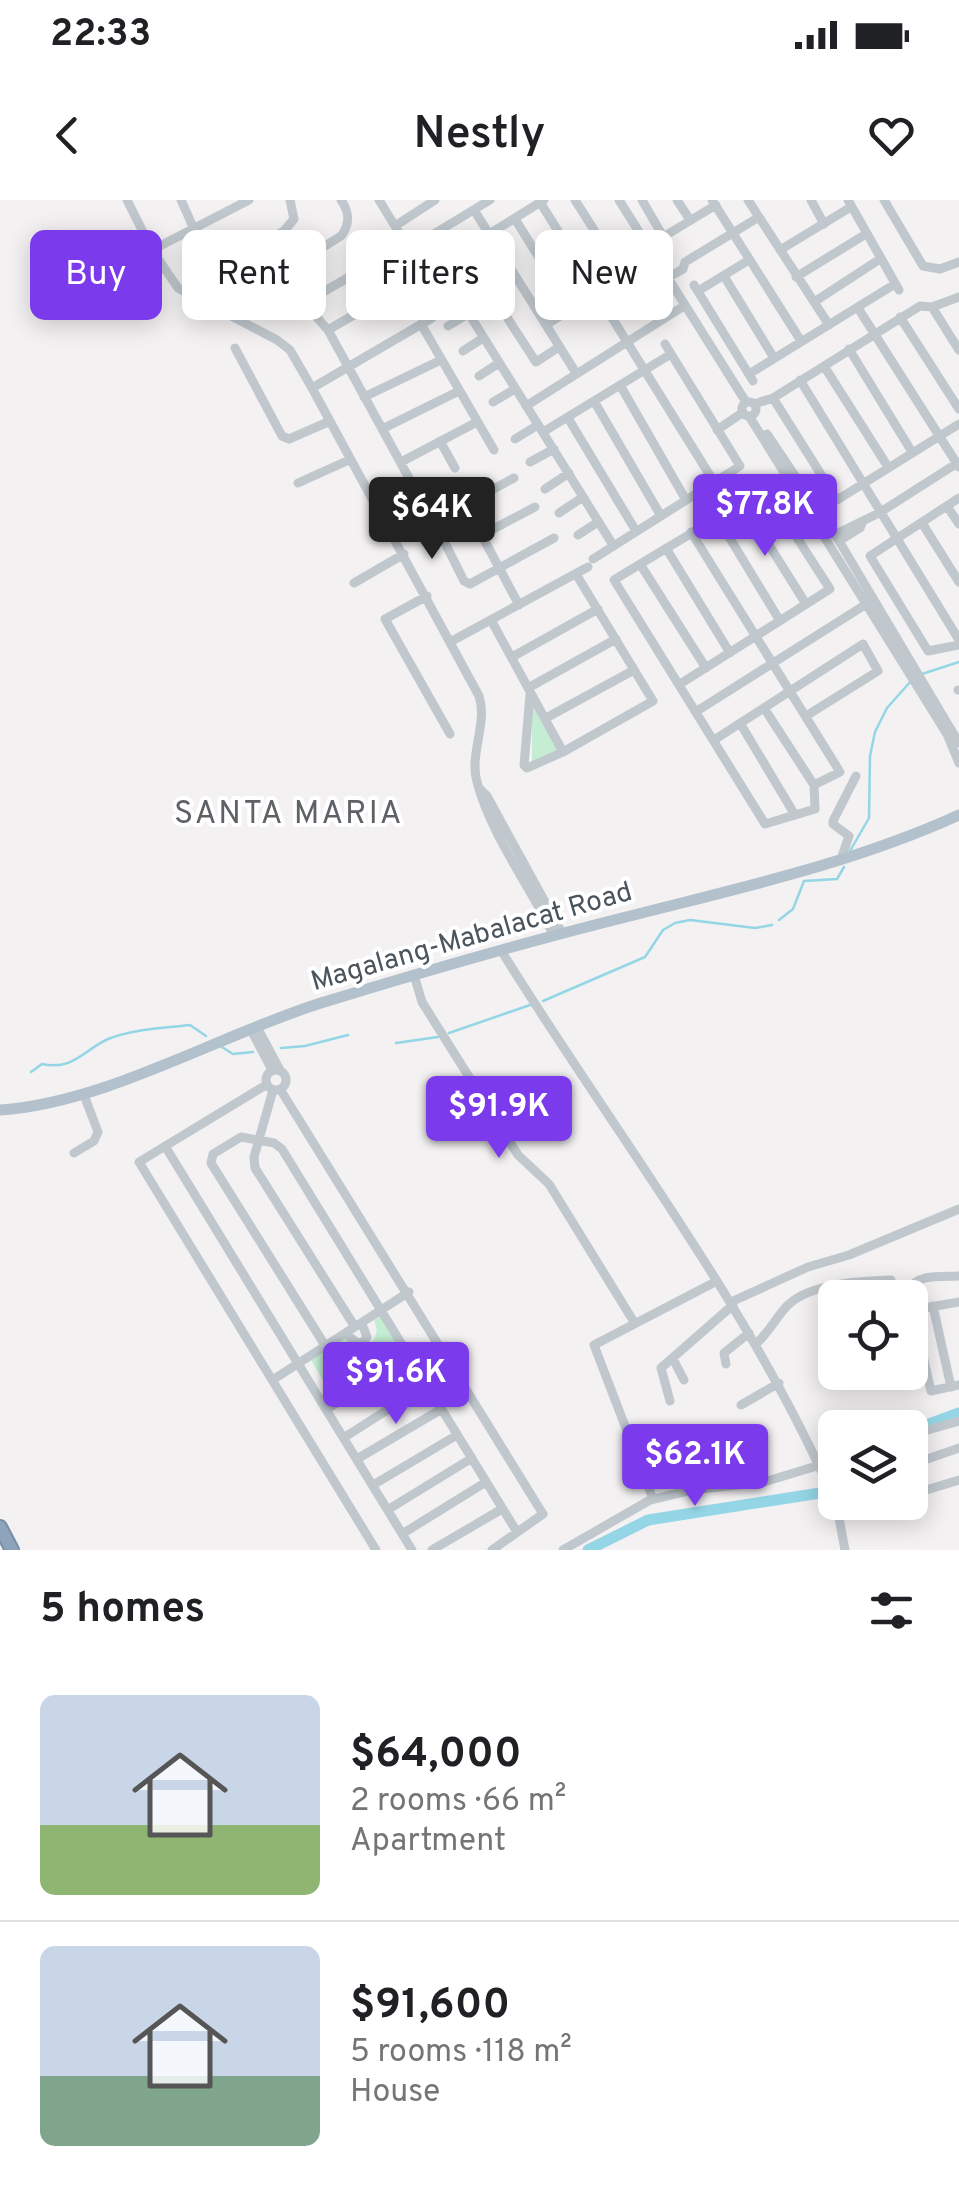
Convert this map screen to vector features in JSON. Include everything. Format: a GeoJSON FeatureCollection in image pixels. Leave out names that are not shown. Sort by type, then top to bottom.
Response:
{"type":"FeatureCollection","features":[{"type":"Feature","properties":{"kind":"highway"},"geometry":{"type":"LineString","coordinates":[[0,1527],[12,1550]]}},
{"type":"Feature","properties":{"kind":"main road","name":"Magalang-Mabalacat Road"},"geometry":{"type":"LineString","coordinates":[[0,1110],[36,1107],[84,1095],[256,1031],[302,1009],[502,952],[555,929],[878,850],[959,815]]}},
{"type":"Feature","properties":{"kind":"street"},"geometry":{"type":"LineString","coordinates":[[127,200],[142,230]]}},
{"type":"Feature","properties":{"kind":"street"},"geometry":{"type":"LineString","coordinates":[[181,200],[194,230],[248,200]]}},
{"type":"Feature","properties":{"kind":"street"},"geometry":{"type":"LineString","coordinates":[[285,230],[294,219],[290,200]]}},
{"type":"Feature","properties":{"kind":"street"},"geometry":{"type":"LineString","coordinates":[[326,245],[348,226],[342,200]]}},
{"type":"Feature","properties":{"kind":"street"},"geometry":{"type":"LineString","coordinates":[[379,200],[406,250],[490,200]]}},
{"type":"Feature","properties":{"kind":"street"},"geometry":{"type":"LineString","coordinates":[[394,226],[435,200]]}},
{"type":"Feature","properties":{"kind":"street"},"geometry":{"type":"LineString","coordinates":[[576,200],[595,230]]}},
{"type":"Feature","properties":{"kind":"street"},"geometry":{"type":"LineString","coordinates":[[619,200],[637,230]]}},
{"type":"Feature","properties":{"kind":"street"},"geometry":{"type":"LineString","coordinates":[[642,200],[666,241],[714,203],[801,341]]}},
{"type":"Feature","properties":{"kind":"street"},"geometry":{"type":"LineString","coordinates":[[678,200],[690,220]]}},
{"type":"Feature","properties":{"kind":"street"},"geometry":{"type":"LineString","coordinates":[[748,200],[829,325]]}},
{"type":"Feature","properties":{"kind":"street"},"geometry":{"type":"LineString","coordinates":[[810,200],[824,224]]}},
{"type":"Feature","properties":{"kind":"street"},"geometry":{"type":"LineString","coordinates":[[884,200],[922,266],[940,270],[959,262]]}},
{"type":"Feature","properties":{"kind":"street"},"geometry":{"type":"LineString","coordinates":[[495,230],[542,201],[559,230]]}},
{"type":"Feature","properties":{"kind":"street"},"geometry":{"type":"LineString","coordinates":[[749,260],[696,288],[751,377],[801,341],[897,287],[850,204],[780,250]]}},
{"type":"Feature","properties":{"kind":"street"},"geometry":{"type":"LineString","coordinates":[[474,210],[488,230]]}},
{"type":"Feature","properties":{"kind":"street"},"geometry":{"type":"LineString","coordinates":[[673,272],[683,269],[684,262],[758,217]]}},
{"type":"Feature","properties":{"kind":"street"},"geometry":{"type":"LineString","coordinates":[[515,219],[535,251]]}},
{"type":"Feature","properties":{"kind":"street"},"geometry":{"type":"LineString","coordinates":[[796,276],[866,234]]}},
{"type":"Feature","properties":{"kind":"street"},"geometry":{"type":"LineString","coordinates":[[814,302],[880,259]]}},
{"type":"Feature","properties":{"kind":"street"},"geometry":{"type":"LineString","coordinates":[[162,265],[178,288],[290,350],[481,702],[476,775],[482,800],[555,929]]}},
{"type":"Feature","properties":{"kind":"street"},"geometry":{"type":"LineString","coordinates":[[326,291],[370,265],[380,265],[395,288],[328,330]]}},
{"type":"Feature","properties":{"kind":"street"},"geometry":{"type":"LineString","coordinates":[[515,274],[576,373]]}},
{"type":"Feature","properties":{"kind":"street"},"geometry":{"type":"LineString","coordinates":[[724,276],[774,358]]}},
{"type":"Feature","properties":{"kind":"street"},"geometry":{"type":"LineString","coordinates":[[673,288],[836,538],[869,603]]}},
{"type":"Feature","properties":{"kind":"street"},"geometry":{"type":"LineString","coordinates":[[717,430],[920,306],[932,307],[959,297]]}},
{"type":"Feature","properties":{"kind":"street"},"geometry":{"type":"LineString","coordinates":[[526,406],[684,306]]}},
{"type":"Feature","properties":{"kind":"street"},"geometry":{"type":"LineString","coordinates":[[932,307],[959,350]]}},
{"type":"Feature","properties":{"kind":"street"},"geometry":{"type":"LineString","coordinates":[[836,538],[860,528],[862,523],[958,464],[858,308]]}},
{"type":"Feature","properties":{"kind":"street"},"geometry":{"type":"LineString","coordinates":[[900,317],[959,409]]}},
{"type":"Feature","properties":{"kind":"street"},"geometry":{"type":"LineString","coordinates":[[319,320],[349,366],[415,489]]}},
{"type":"Feature","properties":{"kind":"street"},"geometry":{"type":"LineString","coordinates":[[312,388],[429,320]]}},
{"type":"Feature","properties":{"kind":"street"},"geometry":{"type":"LineString","coordinates":[[448,326],[458,320]]}},
{"type":"Feature","properties":{"kind":"street"},"geometry":{"type":"LineString","coordinates":[[472,320],[613,545]]}},
{"type":"Feature","properties":{"kind":"street"},"geometry":{"type":"LineString","coordinates":[[505,320],[532,365],[560,347]]}},
{"type":"Feature","properties":{"kind":"street"},"geometry":{"type":"LineString","coordinates":[[546,325],[554,320]]}},
{"type":"Feature","properties":{"kind":"street"},"geometry":{"type":"LineString","coordinates":[[613,320],[714,482]]}},
{"type":"Feature","properties":{"kind":"street"},"geometry":{"type":"LineString","coordinates":[[422,324],[457,392],[494,450]]}},
{"type":"Feature","properties":{"kind":"street"},"geometry":{"type":"LineString","coordinates":[[463,350],[483,338]]}},
{"type":"Feature","properties":{"kind":"street"},"geometry":{"type":"LineString","coordinates":[[450,642],[576,574],[613,545],[740,466],[666,344]]}},
{"type":"Feature","properties":{"kind":"street"},"geometry":{"type":"LineString","coordinates":[[235,348],[282,436],[289,439],[328,422]]}},
{"type":"Feature","properties":{"kind":"street"},"geometry":{"type":"LineString","coordinates":[[849,350],[912,452]]}},
{"type":"Feature","properties":{"kind":"street"},"geometry":{"type":"LineString","coordinates":[[515,439],[568,418],[671,354]]}},
{"type":"Feature","properties":{"kind":"street"},"geometry":{"type":"LineString","coordinates":[[364,397],[440,360]]}},
{"type":"Feature","properties":{"kind":"street"},"geometry":{"type":"LineString","coordinates":[[479,376],[498,363]]}},
{"type":"Feature","properties":{"kind":"street"},"geometry":{"type":"LineString","coordinates":[[824,366],[888,467]]}},
{"type":"Feature","properties":{"kind":"street"},"geometry":{"type":"LineString","coordinates":[[800,380],[896,540],[959,642],[928,650],[870,558],[896,540],[948,506],[959,498]]}},
{"type":"Feature","properties":{"kind":"street"},"geometry":{"type":"LineString","coordinates":[[620,386],[686,500]]}},
{"type":"Feature","properties":{"kind":"street"},"geometry":{"type":"LineString","coordinates":[[493,402],[515,390]]}},
{"type":"Feature","properties":{"kind":"street"},"geometry":{"type":"LineString","coordinates":[[382,430],[457,392]]}},
{"type":"Feature","properties":{"kind":"street"},"geometry":{"type":"LineString","coordinates":[[773,398],[835,499],[959,424]]}},
{"type":"Feature","properties":{"kind":"street"},"geometry":{"type":"LineString","coordinates":[[594,402],[660,516]]}},
{"type":"Feature","properties":{"kind":"street"},"geometry":{"type":"LineString","coordinates":[[749,410],[785,475],[959,743]]}},
{"type":"Feature","properties":{"kind":"street"},"geometry":{"type":"LineString","coordinates":[[568,418],[636,531]]}},
{"type":"Feature","properties":{"kind":"street"},"geometry":{"type":"LineString","coordinates":[[401,462],[477,422]]}},
{"type":"Feature","properties":{"kind":"street"},"geometry":{"type":"LineString","coordinates":[[440,441],[455,468]]}},
{"type":"Feature","properties":{"kind":"street"},"geometry":{"type":"LineString","coordinates":[[530,462],[554,448]]}},
{"type":"Feature","properties":{"kind":"street"},"geometry":{"type":"LineString","coordinates":[[298,484],[349,460]]}},
{"type":"Feature","properties":{"kind":"street"},"geometry":{"type":"LineString","coordinates":[[544,488],[569,474]]}},
{"type":"Feature","properties":{"kind":"street"},"geometry":{"type":"LineString","coordinates":[[764,708],[814,785],[815,809],[765,824],[614,580],[785,475]]}},
{"type":"Feature","properties":{"kind":"street"},"geometry":{"type":"LineString","coordinates":[[514,478],[437,518],[434,525],[467,584],[554,538]]}},
{"type":"Feature","properties":{"kind":"street"},"geometry":{"type":"LineString","coordinates":[[680,684],[830,589],[765,488]]}},
{"type":"Feature","properties":{"kind":"street"},"geometry":{"type":"LineString","coordinates":[[558,512],[584,497]]}},
{"type":"Feature","properties":{"kind":"street"},"geometry":{"type":"LineString","coordinates":[[742,502],[806,604]]}},
{"type":"Feature","properties":{"kind":"street"},"geometry":{"type":"LineString","coordinates":[[465,504],[519,605]]}},
{"type":"Feature","properties":{"kind":"street"},"geometry":{"type":"LineString","coordinates":[[948,506],[959,524]]}},
{"type":"Feature","properties":{"kind":"street"},"geometry":{"type":"LineString","coordinates":[[482,536],[535,507]]}},
{"type":"Feature","properties":{"kind":"street"},"geometry":{"type":"LineString","coordinates":[[717,517],[780,621]]}},
{"type":"Feature","properties":{"kind":"street"},"geometry":{"type":"LineString","coordinates":[[578,534],[598,522]]}},
{"type":"Feature","properties":{"kind":"street"},"geometry":{"type":"LineString","coordinates":[[922,523],[959,582]]}},
{"type":"Feature","properties":{"kind":"street"},"geometry":{"type":"LineString","coordinates":[[691,532],[840,772],[814,785]]}},
{"type":"Feature","properties":{"kind":"street"},"geometry":{"type":"LineString","coordinates":[[666,548],[730,652]]}},
{"type":"Feature","properties":{"kind":"street"},"geometry":{"type":"LineString","coordinates":[[354,583],[404,554]]}},
{"type":"Feature","properties":{"kind":"street"},"geometry":{"type":"LineString","coordinates":[[640,564],[706,668]]}},
{"type":"Feature","properties":{"kind":"street"},"geometry":{"type":"LineString","coordinates":[[529,692],[524,766],[530,768],[653,701],[576,574]]}},
{"type":"Feature","properties":{"kind":"street"},"geometry":{"type":"LineString","coordinates":[[426,596],[381,621],[450,734]]}},
{"type":"Feature","properties":{"kind":"street"},"geometry":{"type":"LineString","coordinates":[[696,711],[869,603]]}},
{"type":"Feature","properties":{"kind":"street"},"geometry":{"type":"LineString","coordinates":[[512,657],[598,609]]}},
{"type":"Feature","properties":{"kind":"street"},"geometry":{"type":"LineString","coordinates":[[491,620],[564,752]]}},
{"type":"Feature","properties":{"kind":"street"},"geometry":{"type":"LineString","coordinates":[[529,692],[616,640]]}},
{"type":"Feature","properties":{"kind":"street"},"geometry":{"type":"LineString","coordinates":[[714,740],[863,644],[878,670],[806,716]]}},
{"type":"Feature","properties":{"kind":"street"},"geometry":{"type":"LineString","coordinates":[[546,718],[634,670]]}},
{"type":"Feature","properties":{"kind":"street"},"geometry":{"type":"LineString","coordinates":[[740,723],[795,815]]}},
{"type":"Feature","properties":{"kind":"street"},"geometry":{"type":"LineString","coordinates":[[952,730],[959,762]]}},
{"type":"Feature","properties":{"kind":"street"},"geometry":{"type":"LineString","coordinates":[[841,860],[849,836],[833,821],[856,776]]}},
{"type":"Feature","properties":{"kind":"street"},"geometry":{"type":"LineString","coordinates":[[502,952],[757,1343],[818,1461]]}},
{"type":"Feature","properties":{"kind":"street"},"geometry":{"type":"LineString","coordinates":[[414,975],[422,1002],[509,1141],[518,1155],[550,1184],[634,1322]]}},
{"type":"Feature","properties":{"kind":"street"},"geometry":{"type":"LineString","coordinates":[[256,1031],[286,1081],[138,1162],[376,1550]]}},
{"type":"Feature","properties":{"kind":"street"},"geometry":{"type":"LineString","coordinates":[[276,1070],[266,1074],[273,1088],[409,1292],[543,1514],[493,1550]]}},
{"type":"Feature","properties":{"kind":"street"},"geometry":{"type":"LineString","coordinates":[[273,1088],[254,1168],[355,1328]]}},
{"type":"Feature","properties":{"kind":"street"},"geometry":{"type":"LineString","coordinates":[[74,1153],[94,1141],[98,1132],[84,1095]]}},
{"type":"Feature","properties":{"kind":"street"},"geometry":{"type":"LineString","coordinates":[[326,1347],[212,1163],[213,1154],[241,1137],[259,1139],[282,1149],[517,1532]]}},
{"type":"Feature","properties":{"kind":"street"},"geometry":{"type":"LineString","coordinates":[[165,1146],[412,1550]]}},
{"type":"Feature","properties":{"kind":"street"},"geometry":{"type":"LineString","coordinates":[[670,1401],[660,1368],[732,1304],[808,1267],[849,1255],[959,1209]]}},
{"type":"Feature","properties":{"kind":"street"},"geometry":{"type":"LineString","coordinates":[[919,1280],[959,1276]]}},
{"type":"Feature","properties":{"kind":"street"},"geometry":{"type":"LineString","coordinates":[[653,1499],[594,1345],[717,1281]]}},
{"type":"Feature","properties":{"kind":"street"},"geometry":{"type":"LineString","coordinates":[[757,1343],[790,1304],[818,1291]]}},
{"type":"Feature","properties":{"kind":"street"},"geometry":{"type":"LineString","coordinates":[[274,1380],[409,1292]]}},
{"type":"Feature","properties":{"kind":"street"},"geometry":{"type":"LineString","coordinates":[[928,1307],[957,1302],[959,1317]]}},
{"type":"Feature","properties":{"kind":"street"},"geometry":{"type":"LineString","coordinates":[[928,1378],[931,1391],[955,1386],[934,1306]]}},
{"type":"Feature","properties":{"kind":"street"},"geometry":{"type":"LineString","coordinates":[[726,1364],[724,1353],[749,1332]]}},
{"type":"Feature","properties":{"kind":"street"},"geometry":{"type":"LineString","coordinates":[[673,1359],[684,1380]]}},
{"type":"Feature","properties":{"kind":"street"},"geometry":{"type":"LineString","coordinates":[[327,1409],[410,1360]]}},
{"type":"Feature","properties":{"kind":"street"},"geometry":{"type":"LineString","coordinates":[[741,1405],[779,1383]]}},
{"type":"Feature","properties":{"kind":"street"},"geometry":{"type":"LineString","coordinates":[[345,1437],[426,1385]]}},
{"type":"Feature","properties":{"kind":"street"},"geometry":{"type":"LineString","coordinates":[[357,1459],[440,1410]]}},
{"type":"Feature","properties":{"kind":"street"},"geometry":{"type":"LineString","coordinates":[[928,1430],[959,1421]]}},
{"type":"Feature","properties":{"kind":"street"},"geometry":{"type":"LineString","coordinates":[[373,1484],[457,1434]]}},
{"type":"Feature","properties":{"kind":"street"},"geometry":{"type":"LineString","coordinates":[[928,1459],[959,1448]]}},
{"type":"Feature","properties":{"kind":"street"},"geometry":{"type":"LineString","coordinates":[[389,1509],[472,1458]]}},
{"type":"Feature","properties":{"kind":"street"},"geometry":{"type":"LineString","coordinates":[[563,1550],[653,1499],[764,1482],[818,1466]]}},
{"type":"Feature","properties":{"kind":"street"},"geometry":{"type":"LineString","coordinates":[[928,1489],[959,1480]]}},
{"type":"Feature","properties":{"kind":"street"},"geometry":{"type":"LineString","coordinates":[[402,1534],[486,1482]]}},
{"type":"Feature","properties":{"kind":"street"},"geometry":{"type":"LineString","coordinates":[[432,1550],[502,1509]]}},
{"type":"Feature","properties":{"kind":"street"},"geometry":{"type":"LineString","coordinates":[[839,1520],[844,1550]]}},
{"type":"Feature","properties":{"kind":"green space"},"geometry":{"type":"Polygon","coordinates":[[[532,703],[559,751],[532,763],[532,703]]]}},
{"type":"Feature","properties":{"kind":"green space"},"geometry":{"type":"Polygon","coordinates":[[[386,1313],[404,1356],[335,1401],[311,1360],[349,1336],[362,1343],[373,1341],[377,1331],[374,1320],[386,1313]]]}},
{"type":"Feature","properties":{"kind":"waterway"},"geometry":{"type":"LineString","coordinates":[[922,674],[959,662]]}},
{"type":"Feature","properties":{"kind":"waterway"},"geometry":{"type":"LineString","coordinates":[[850,851],[869,818],[870,756],[875,732],[887,708],[911,681]]}},
{"type":"Feature","properties":{"kind":"waterway"},"geometry":{"type":"LineString","coordinates":[[779,920],[793,909],[804,881],[837,879],[844,867]]}},
{"type":"Feature","properties":{"kind":"waterway"},"geometry":{"type":"LineString","coordinates":[[543,1001],[645,957],[663,930],[675,923],[690,920],[755,928],[772,925]]}},
{"type":"Feature","properties":{"kind":"waterway"},"geometry":{"type":"LineString","coordinates":[[449,1033],[530,1005]]}},
{"type":"Feature","properties":{"kind":"waterway"},"geometry":{"type":"LineString","coordinates":[[31,1072],[42,1064],[70,1062],[108,1039],[127,1033],[190,1025],[206,1036]]}},
{"type":"Feature","properties":{"kind":"waterway"},"geometry":{"type":"LineString","coordinates":[[281,1048],[348,1035]]}},
{"type":"Feature","properties":{"kind":"waterway"},"geometry":{"type":"LineString","coordinates":[[396,1043],[438,1037]]}},
{"type":"Feature","properties":{"kind":"waterway"},"geometry":{"type":"LineString","coordinates":[[222,1047],[233,1054],[253,1052]]}},
{"type":"Feature","properties":{"kind":"waterway"},"geometry":{"type":"LineString","coordinates":[[928,1424],[959,1413]]}},
{"type":"Feature","properties":{"kind":"waterway"},"geometry":{"type":"LineString","coordinates":[[588,1550],[648,1520],[818,1493]]}},
{"type":"Feature","properties":{"kind":"district","name":"SANTA MARIA"},"geometry":{"type":"Point","coordinates":[289,812]}}]}
